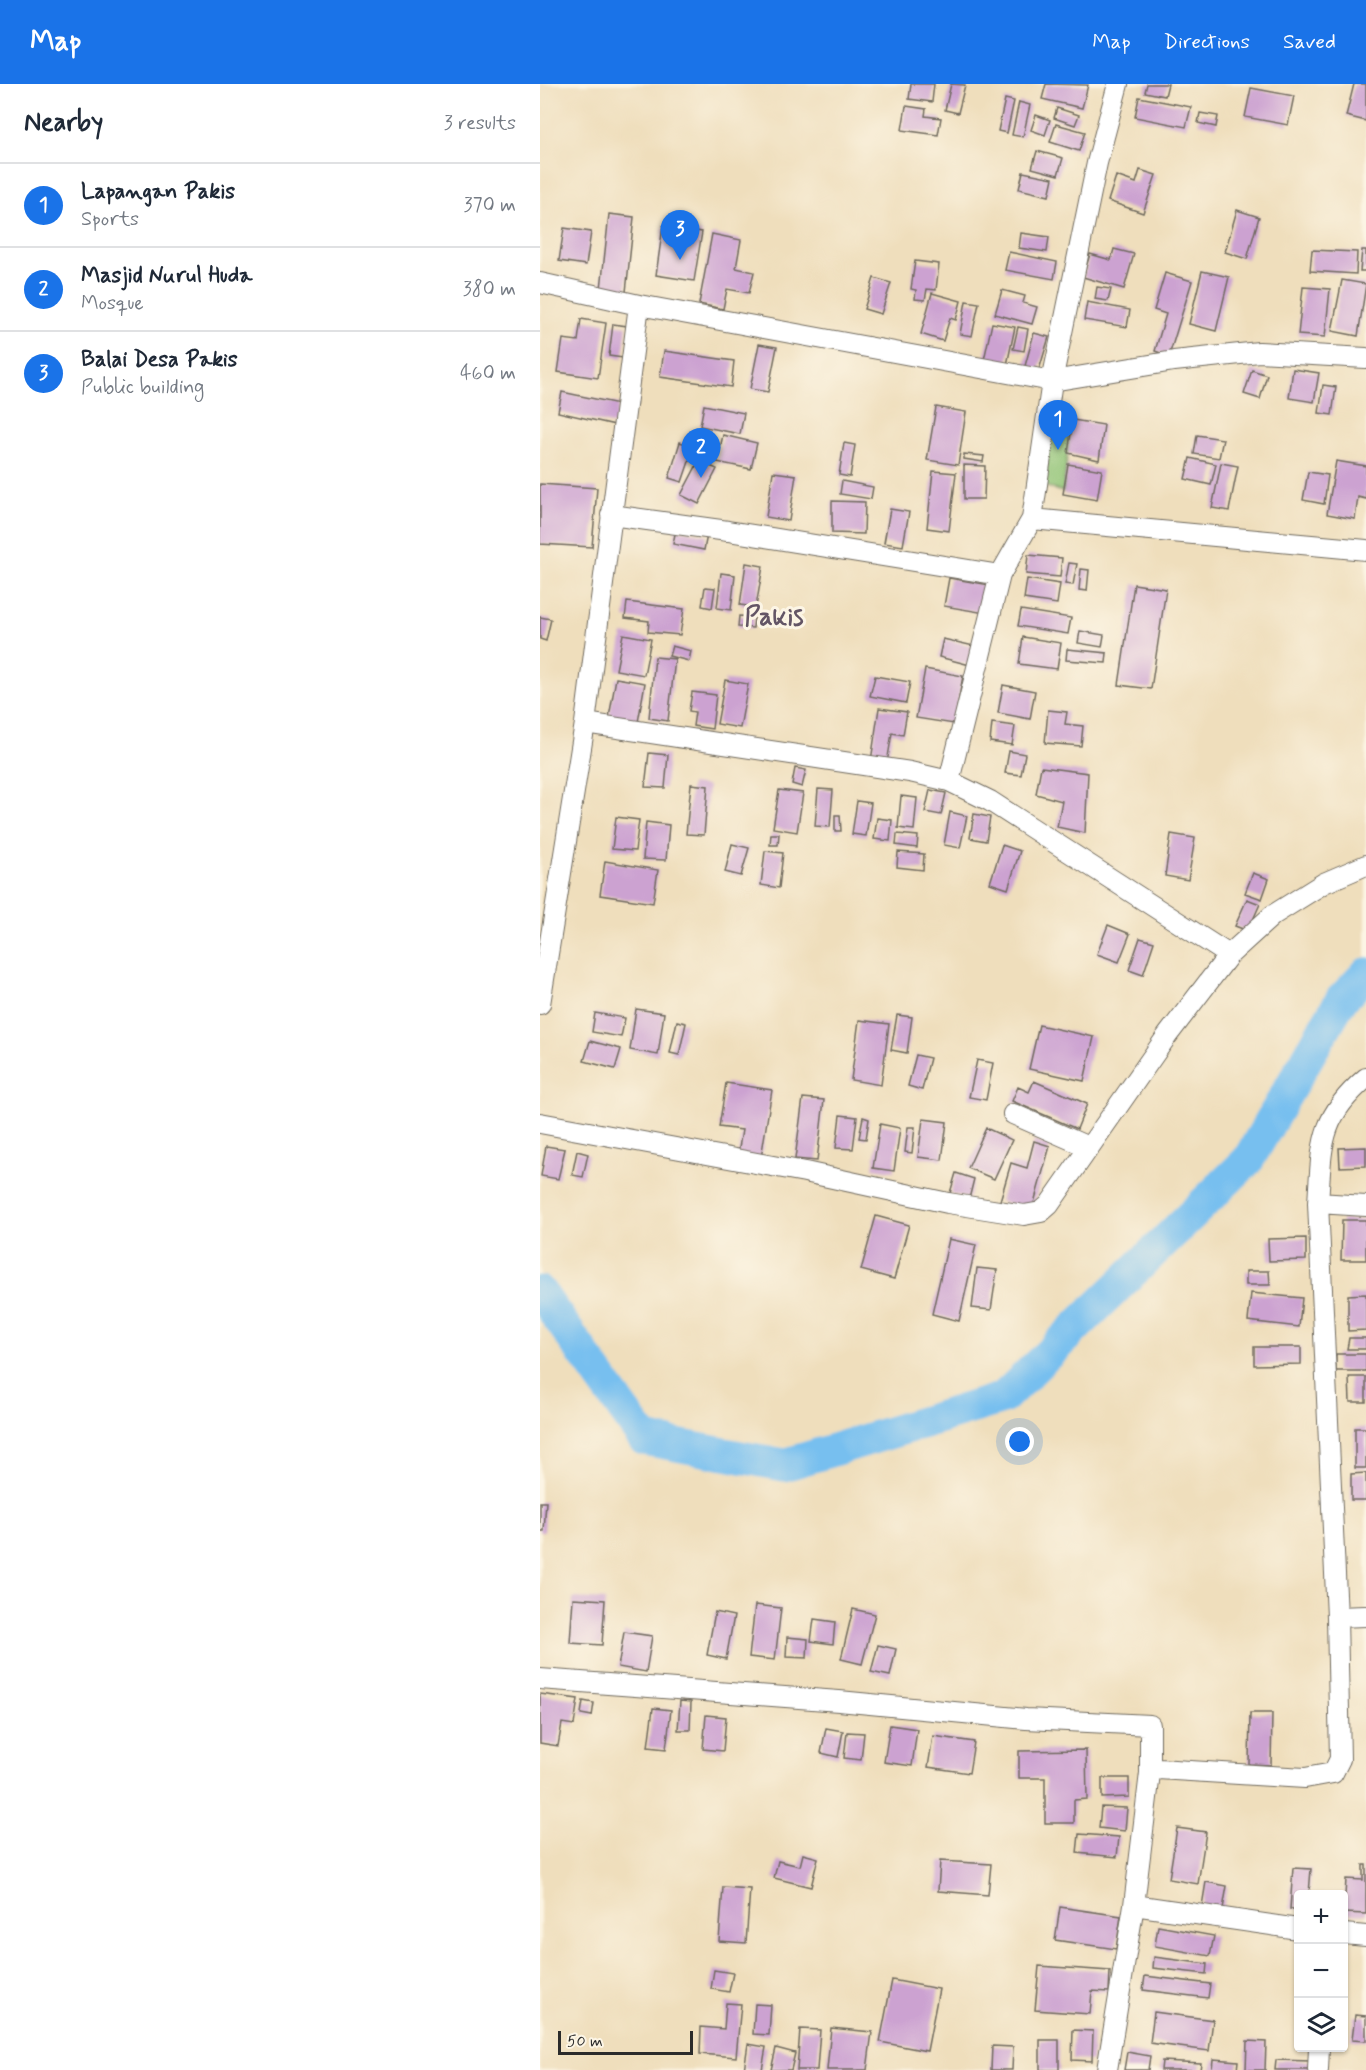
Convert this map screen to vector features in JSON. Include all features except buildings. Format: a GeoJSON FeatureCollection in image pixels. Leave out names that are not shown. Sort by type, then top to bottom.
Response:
{"type":"FeatureCollection","features":[{"type":"Feature","properties":{"kind":"street"},"geometry":{"type":"LineString","coordinates":[[949,781],[1000,575],[1032,519],[1052,381],[1097,163],[1118,84]]}},
{"type":"Feature","properties":{"kind":"street"},"geometry":{"type":"LineString","coordinates":[[540,283],[639,305],[1052,381],[1174,361],[1259,352],[1366,358]]}},
{"type":"Feature","properties":{"kind":"street"},"geometry":{"type":"LineString","coordinates":[[540,1004],[585,723],[639,305]]}},
{"type":"Feature","properties":{"kind":"street"},"geometry":{"type":"LineString","coordinates":[[611,515],[728,531],[1000,575]]}},
{"type":"Feature","properties":{"kind":"street"},"geometry":{"type":"LineString","coordinates":[[1032,519],[1366,550]]}},
{"type":"Feature","properties":{"kind":"street"},"geometry":{"type":"LineString","coordinates":[[585,723],[830,758],[949,781],[990,801],[1229,955]]}},
{"type":"Feature","properties":{"kind":"street"},"geometry":{"type":"LineString","coordinates":[[540,1123],[805,1172],[948,1203],[1024,1215],[1041,1212],[1050,1205],[1088,1147],[1229,955],[1273,915],[1324,883],[1366,865]]}},
{"type":"Feature","properties":{"kind":"street"},"geometry":{"type":"LineString","coordinates":[[1150,1773],[1158,1769],[1305,1778],[1333,1773],[1340,1759],[1337,1617],[1318,1203],[1322,1142],[1331,1117],[1347,1094],[1366,1078]]}},
{"type":"Feature","properties":{"kind":"street"},"geometry":{"type":"LineString","coordinates":[[1013,1114],[1088,1147]]}},
{"type":"Feature","properties":{"kind":"street"},"geometry":{"type":"LineString","coordinates":[[1318,1203],[1366,1206]]}},
{"type":"Feature","properties":{"kind":"street"},"geometry":{"type":"LineString","coordinates":[[1337,1617],[1366,1616]]}},
{"type":"Feature","properties":{"kind":"street"},"geometry":{"type":"LineString","coordinates":[[540,1679],[839,1701],[1026,1719],[1150,1725],[1150,1773],[1134,1905],[1107,2070]]}},
{"type":"Feature","properties":{"kind":"street"},"geometry":{"type":"LineString","coordinates":[[1134,1905],[1294,1928]]}},
{"type":"Feature","properties":{"kind":"street"},"geometry":{"type":"LineString","coordinates":[[1348,1934],[1366,1936]]}},
{"type":"Feature","properties":{"kind":"street"},"geometry":{"type":"LineString","coordinates":[[1318,2070],[1319,2052]]}},
{"type":"Feature","properties":{"kind":"green space"},"geometry":{"type":"Polygon","coordinates":[[[1052,409],[1072,413],[1063,492],[1044,486],[1052,409]]]}},
{"type":"Feature","properties":{"kind":"waterway"},"geometry":{"type":"LineString","coordinates":[[540,1292],[644,1439],[784,1465],[1003,1398],[1248,1160],[1341,1000],[1366,974]]}},
{"type":"Feature","properties":{"kind":"place","name":"Balai Desa Pakis"},"geometry":{"type":"Point","coordinates":[680,260]}},
{"type":"Feature","properties":{"kind":"place","name":"Lapangan Pakis"},"geometry":{"type":"Point","coordinates":[1058,450]}},
{"type":"Feature","properties":{"kind":"place","name":"Masjid Nurul Huda"},"geometry":{"type":"Point","coordinates":[701,478]}},
{"type":"Feature","properties":{"kind":"district","name":"Pakis"},"geometry":{"type":"Point","coordinates":[774,618]}}]}
